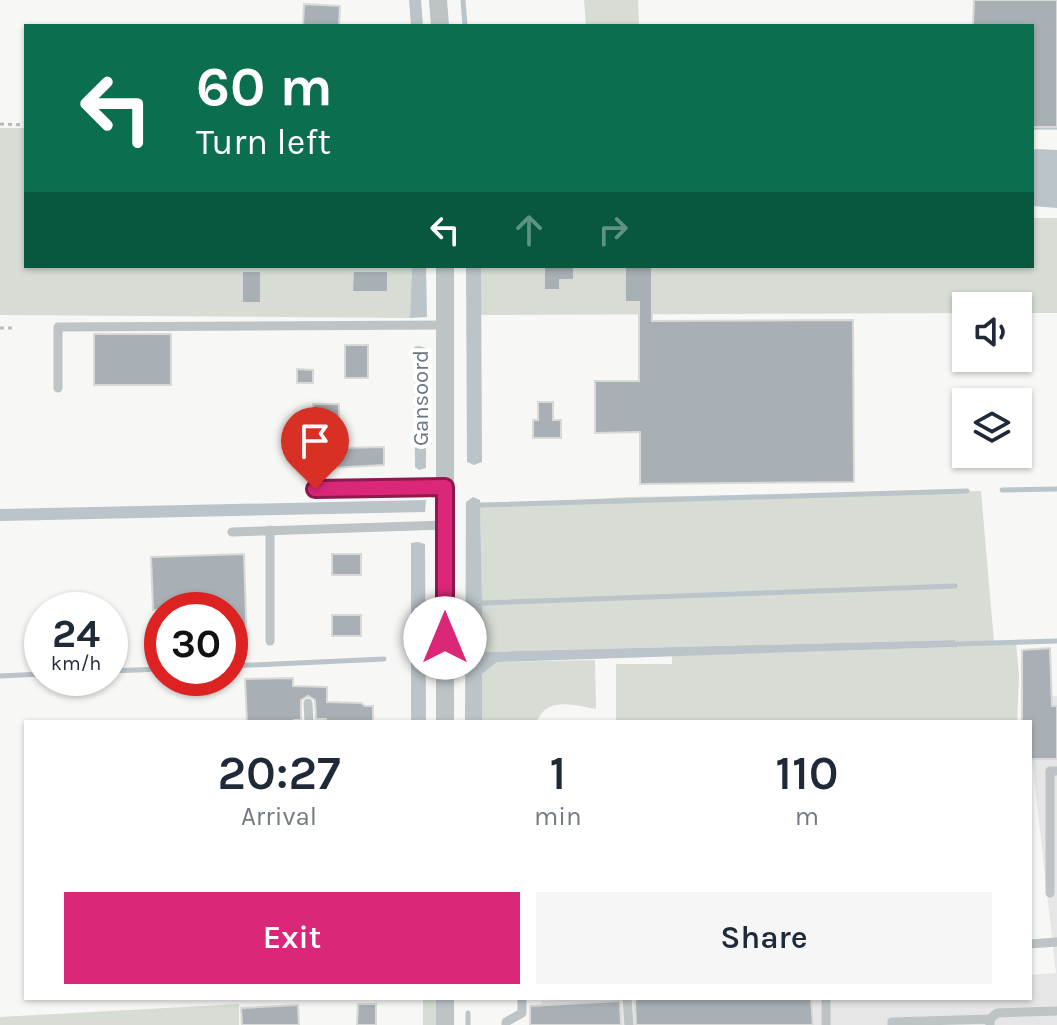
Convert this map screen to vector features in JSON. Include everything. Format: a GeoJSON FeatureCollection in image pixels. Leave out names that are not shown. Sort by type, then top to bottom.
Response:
{"type":"FeatureCollection","features":[{"type":"Feature","properties":{"kind":"street"},"geometry":{"type":"LineString","coordinates":[[438,0],[440,24]]}},
{"type":"Feature","properties":{"kind":"street","name":"Gansoord"},"geometry":{"type":"LineString","coordinates":[[445,268],[445,720]]}},
{"type":"Feature","properties":{"kind":"street"},"geometry":{"type":"LineString","coordinates":[[445,1000],[445,1025]]}},
{"type":"Feature","properties":{"kind":"lane"},"geometry":{"type":"LineString","coordinates":[[58,388],[58,327],[445,325]]}},
{"type":"Feature","properties":{"kind":"lane"},"geometry":{"type":"LineString","coordinates":[[315,489],[445,487]]}},
{"type":"Feature","properties":{"kind":"lane"},"geometry":{"type":"LineString","coordinates":[[232,532],[445,525]]}},
{"type":"Feature","properties":{"kind":"lane"},"geometry":{"type":"LineString","coordinates":[[270,530],[270,641]]}},
{"type":"Feature","properties":{"kind":"lane"},"geometry":{"type":"LineString","coordinates":[[308,703],[309,720]]}},
{"type":"Feature","properties":{"kind":"lane"},"geometry":{"type":"LineString","coordinates":[[1050,893],[1050,771],[1057,771]]}},
{"type":"Feature","properties":{"kind":"lane"},"geometry":{"type":"LineString","coordinates":[[1032,944],[1057,942]]}},
{"type":"Feature","properties":{"kind":"lane"},"geometry":{"type":"LineString","coordinates":[[506,1025],[522,1013],[522,1000]]}},
{"type":"Feature","properties":{"kind":"lane"},"geometry":{"type":"LineString","coordinates":[[627,1000],[629,1025]]}},
{"type":"Feature","properties":{"kind":"lane"},"geometry":{"type":"LineString","coordinates":[[826,1000],[826,1025]]}},
{"type":"Feature","properties":{"kind":"lane"},"geometry":{"type":"LineString","coordinates":[[892,1025],[892,1022],[990,1022],[997,1013],[1057,1011]]}},
{"type":"Feature","properties":{"kind":"path"},"geometry":{"type":"LineString","coordinates":[[0,124],[24,125]]}},
{"type":"Feature","properties":{"kind":"path"},"geometry":{"type":"LineString","coordinates":[[0,328],[16,328]]}},
{"type":"Feature","properties":{"kind":"shaded area"},"geometry":{"type":"Polygon","coordinates":[[[409,0],[421,0],[423,24],[411,24],[409,0]]]}},
{"type":"Feature","properties":{"kind":"shaded area"},"geometry":{"type":"Polygon","coordinates":[[[584,0],[638,0],[639,24],[586,24],[584,0]]]}},
{"type":"Feature","properties":{"kind":"shaded area"},"geometry":{"type":"Polygon","coordinates":[[[0,128],[24,128],[24,268],[412,268],[410,318],[0,315],[0,128]]]}},
{"type":"Feature","properties":{"kind":"shaded area"},"geometry":{"type":"Polygon","coordinates":[[[1034,150],[1057,150],[1057,208],[1034,206],[1034,150]]]}},
{"type":"Feature","properties":{"kind":"shaded area"},"geometry":{"type":"Polygon","coordinates":[[[1034,218],[1057,218],[1057,313],[1032,313],[1032,292],[952,292],[952,313],[481,315],[481,268],[1034,268],[1034,218]]]}},
{"type":"Feature","properties":{"kind":"shaded area"},"geometry":{"type":"Polygon","coordinates":[[[412,268],[426,268],[427,317],[410,318],[412,268]]]}},
{"type":"Feature","properties":{"kind":"shaded area"},"geometry":{"type":"Polygon","coordinates":[[[466,268],[481,268],[482,462],[474,465],[467,462],[466,268]]]}},
{"type":"Feature","properties":{"kind":"shaded area"},"geometry":{"type":"Polygon","coordinates":[[[414,347],[426,348],[426,468],[419,470],[415,467],[414,347]]]}},
{"type":"Feature","properties":{"kind":"shaded area"},"geometry":{"type":"Polygon","coordinates":[[[981,491],[994,642],[1016,642],[1019,677],[1017,720],[616,720],[616,664],[672,664],[672,656],[956,647],[955,640],[483,652],[480,505],[629,497],[981,491]]]}},
{"type":"Feature","properties":{"kind":"shaded area"},"geometry":{"type":"Polygon","coordinates":[[[473,497],[480,500],[483,652],[955,640],[957,647],[497,662],[482,674],[482,720],[465,720],[466,502],[473,497]]]}},
{"type":"Feature","properties":{"kind":"shaded area"},"geometry":{"type":"Polygon","coordinates":[[[426,500],[425,512],[0,521],[0,509],[426,500]]]}},
{"type":"Feature","properties":{"kind":"shaded area"},"geometry":{"type":"Polygon","coordinates":[[[411,543],[425,544],[426,720],[411,720],[411,543]]]}},
{"type":"Feature","properties":{"kind":"shaded area"},"geometry":{"type":"Polygon","coordinates":[[[595,660],[596,709],[562,704],[547,708],[538,720],[482,720],[482,674],[497,662],[595,660]]]}},
{"type":"Feature","properties":{"kind":"shaded area"},"geometry":{"type":"Polygon","coordinates":[[[1025,696],[1057,696],[1057,1025],[537,1025],[542,1001],[1032,1000],[1032,975],[1056,973],[1025,696]]]}},
{"type":"Feature","properties":{"kind":"shaded area"},"geometry":{"type":"Polygon","coordinates":[[[423,1000],[437,1000],[436,1025],[423,1025],[423,1000]]]}},
{"type":"Feature","properties":{"kind":"shaded area"},"geometry":{"type":"Polygon","coordinates":[[[239,1004],[239,1025],[0,1025],[0,1017],[239,1004]]]}},
{"type":"Feature","properties":{"kind":"building"},"geometry":{"type":"Polygon","coordinates":[[[974,0],[1057,0],[1057,127],[1034,127],[1034,24],[973,24],[974,0]]]}},
{"type":"Feature","properties":{"kind":"building"},"geometry":{"type":"Polygon","coordinates":[[[304,4],[340,6],[339,24],[303,24],[304,4]]]}},
{"type":"Feature","properties":{"kind":"building"},"geometry":{"type":"Polygon","coordinates":[[[544,268],[574,268],[574,280],[560,280],[560,290],[544,290],[544,268]]]}},
{"type":"Feature","properties":{"kind":"building"},"geometry":{"type":"Polygon","coordinates":[[[625,268],[652,268],[652,321],[853,320],[854,482],[640,484],[640,432],[595,433],[595,381],[639,381],[639,302],[625,302],[625,268]]]}},
{"type":"Feature","properties":{"kind":"building"},"geometry":{"type":"Polygon","coordinates":[[[242,271],[261,271],[261,303],[242,303],[242,271]]]}},
{"type":"Feature","properties":{"kind":"building"},"geometry":{"type":"Polygon","coordinates":[[[353,271],[388,271],[388,292],[352,292],[353,271]]]}},
{"type":"Feature","properties":{"kind":"building"},"geometry":{"type":"Polygon","coordinates":[[[94,334],[171,334],[171,385],[94,385],[94,334]]]}},
{"type":"Feature","properties":{"kind":"building"},"geometry":{"type":"Polygon","coordinates":[[[345,345],[368,345],[368,378],[345,378],[345,345]]]}},
{"type":"Feature","properties":{"kind":"building"},"geometry":{"type":"Polygon","coordinates":[[[297,369],[313,370],[313,383],[297,383],[297,369]]]}},
{"type":"Feature","properties":{"kind":"building"},"geometry":{"type":"Polygon","coordinates":[[[538,402],[553,402],[553,420],[561,420],[561,438],[533,438],[533,420],[538,420],[538,402]]]}},
{"type":"Feature","properties":{"kind":"building"},"geometry":{"type":"Polygon","coordinates":[[[313,404],[339,404],[339,448],[384,447],[384,465],[313,469],[313,404]]]}},
{"type":"Feature","properties":{"kind":"building"},"geometry":{"type":"Polygon","coordinates":[[[244,554],[245,592],[152,592],[151,557],[244,554]]]}},
{"type":"Feature","properties":{"kind":"building"},"geometry":{"type":"Polygon","coordinates":[[[332,554],[361,554],[361,575],[332,575],[332,554]]]}},
{"type":"Feature","properties":{"kind":"building"},"geometry":{"type":"Polygon","coordinates":[[[332,615],[361,615],[361,636],[332,636],[332,615]]]}},
{"type":"Feature","properties":{"kind":"building"},"geometry":{"type":"Polygon","coordinates":[[[1050,648],[1052,706],[1057,706],[1057,759],[1032,759],[1032,720],[1022,720],[1022,650],[1050,648]]]}},
{"type":"Feature","properties":{"kind":"building"},"geometry":{"type":"Polygon","coordinates":[[[293,678],[293,686],[327,687],[327,702],[373,706],[373,720],[316,719],[315,700],[308,696],[301,700],[301,720],[247,720],[248,679],[293,678]]]}},
{"type":"Feature","properties":{"kind":"building"},"geometry":{"type":"Polygon","coordinates":[[[635,1000],[811,1000],[813,1025],[636,1025],[635,1000]]]}},
{"type":"Feature","properties":{"kind":"building"},"geometry":{"type":"Polygon","coordinates":[[[620,1001],[621,1025],[530,1025],[530,1006],[620,1001]]]}},
{"type":"Feature","properties":{"kind":"building"},"geometry":{"type":"Polygon","coordinates":[[[358,1004],[376,1004],[376,1025],[357,1025],[358,1004]]]}},
{"type":"Feature","properties":{"kind":"building"},"geometry":{"type":"Polygon","coordinates":[[[298,1005],[299,1025],[242,1025],[241,1008],[298,1005]]]}},
{"type":"Feature","properties":{"kind":"waterway"},"geometry":{"type":"LineString","coordinates":[[463,0],[465,24]]}},
{"type":"Feature","properties":{"kind":"waterway"},"geometry":{"type":"LineString","coordinates":[[1034,127],[1057,127]]}},
{"type":"Feature","properties":{"kind":"waterway"},"geometry":{"type":"LineString","coordinates":[[1002,490],[1057,489]]}},
{"type":"Feature","properties":{"kind":"waterway"},"geometry":{"type":"LineString","coordinates":[[480,505],[967,491]]}},
{"type":"Feature","properties":{"kind":"waterway"},"geometry":{"type":"LineString","coordinates":[[483,603],[955,586]]}},
{"type":"Feature","properties":{"kind":"waterway"},"geometry":{"type":"LineString","coordinates":[[956,644],[1057,641]]}},
{"type":"Feature","properties":{"kind":"waterway"},"geometry":{"type":"LineString","coordinates":[[248,665],[384,659]]}},
{"type":"Feature","properties":{"kind":"waterway"},"geometry":{"type":"LineString","coordinates":[[128,670],[144,670]]}},
{"type":"Feature","properties":{"kind":"waterway"},"geometry":{"type":"LineString","coordinates":[[0,676],[24,675]]}},
{"type":"Feature","properties":{"kind":"waterway"},"geometry":{"type":"LineString","coordinates":[[468,1013],[468,1025]]}},
{"type":"Feature","properties":{"kind":"route"},"geometry":{"type":"LineString","coordinates":[[315,489],[445,487],[445,638]]}}]}
